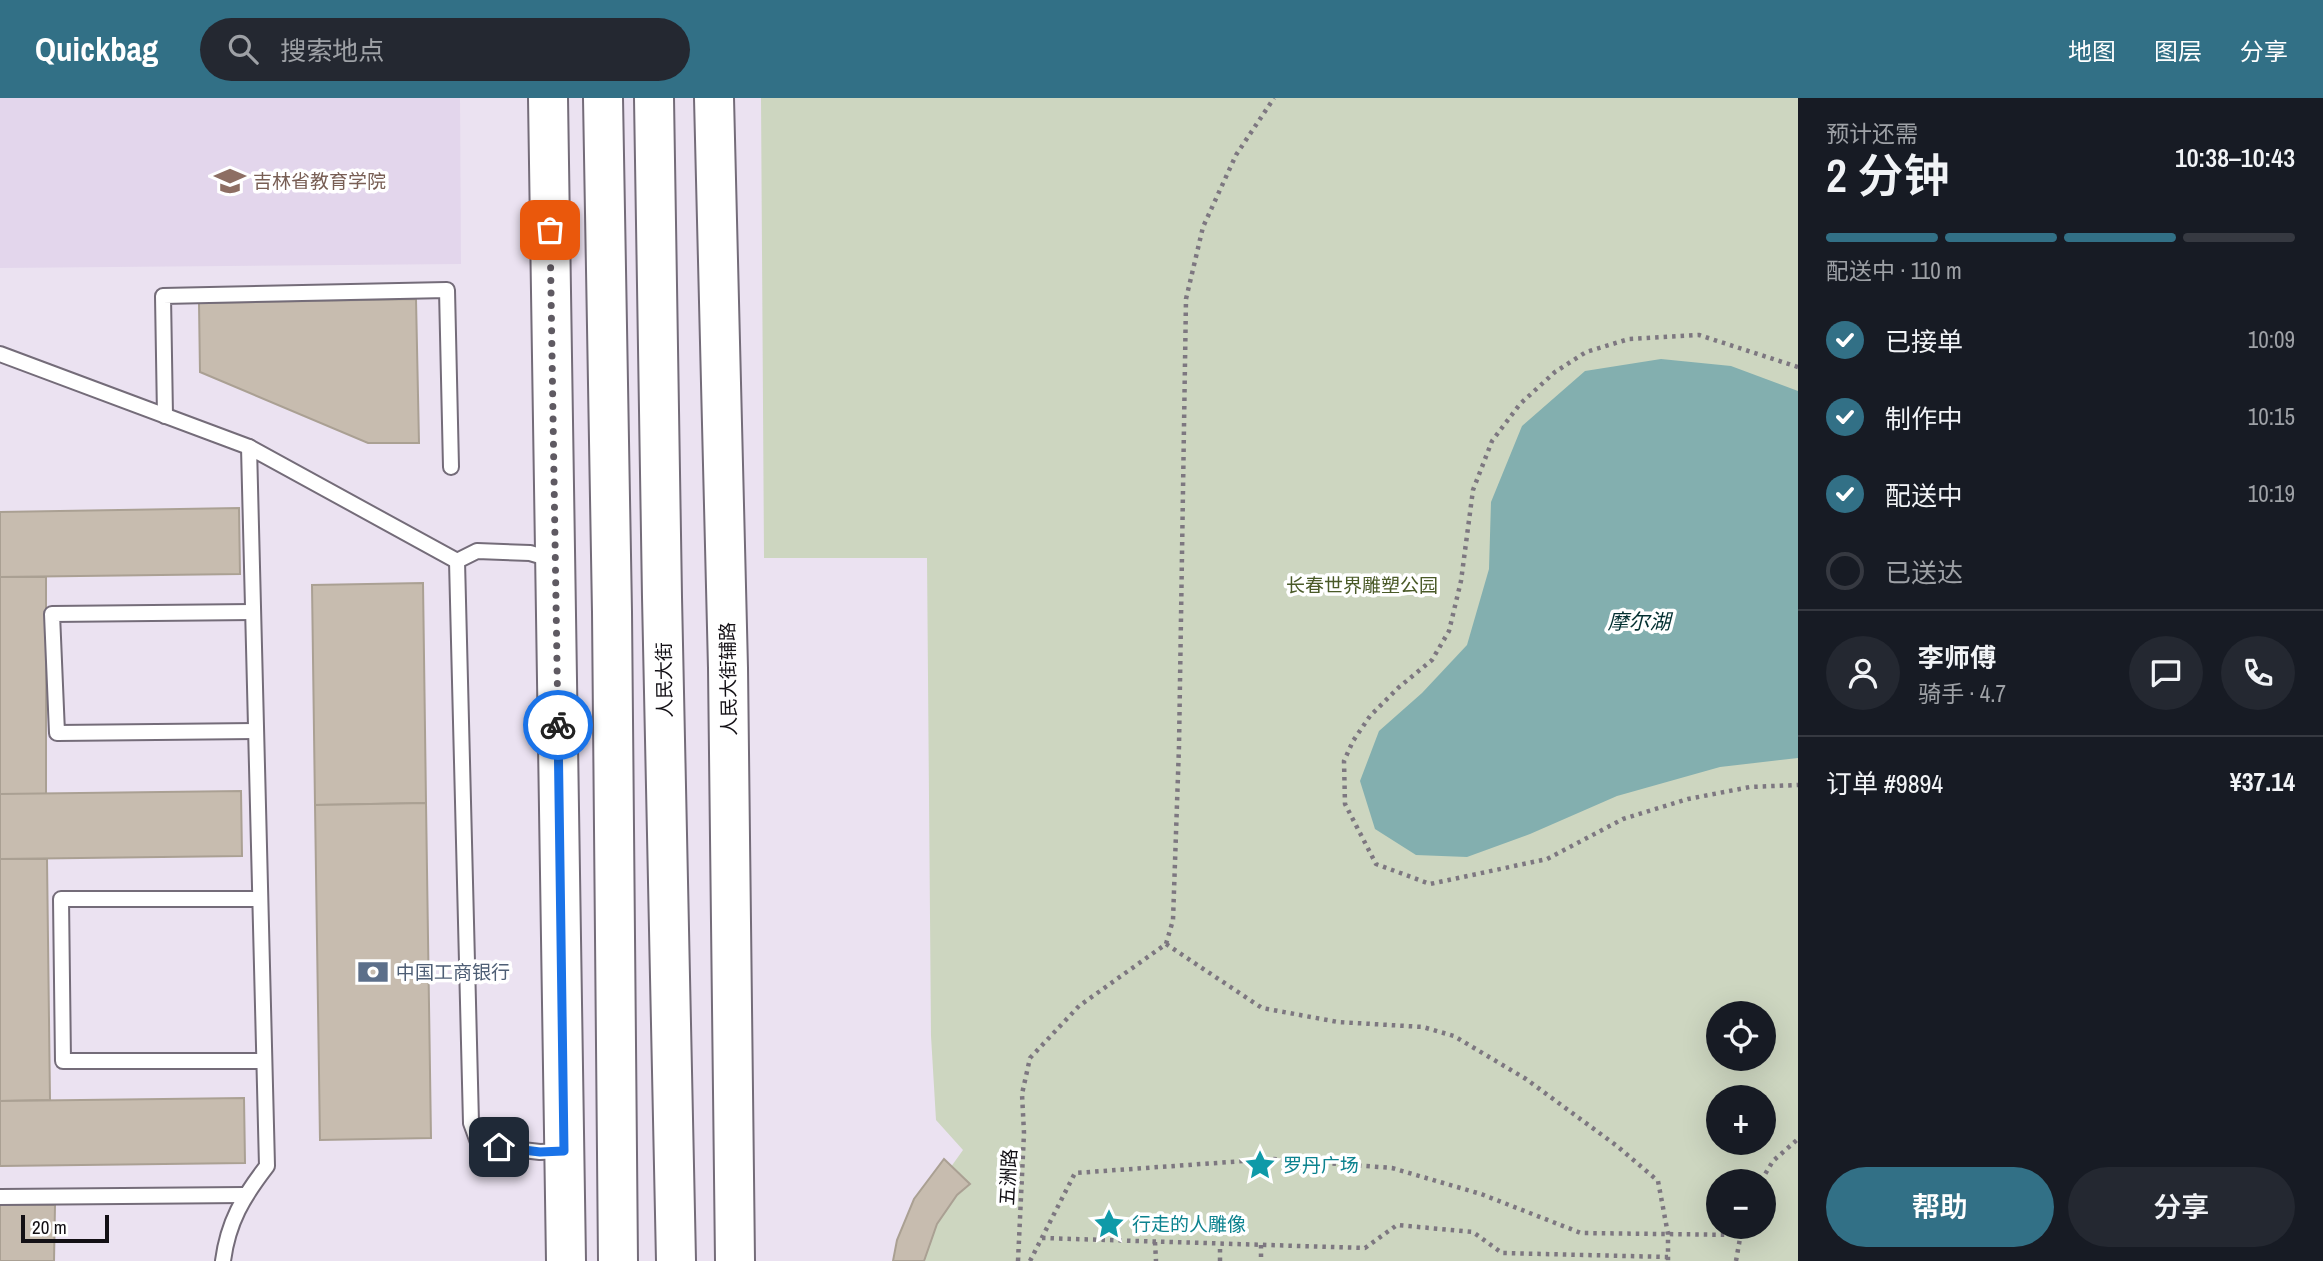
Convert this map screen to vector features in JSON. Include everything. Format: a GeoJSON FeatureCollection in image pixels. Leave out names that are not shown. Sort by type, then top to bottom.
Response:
{"type":"FeatureCollection","features":[{"type":"Feature","properties":{"kind":"main road"},"geometry":{"type":"LineString","coordinates":[[548,98],[566,1261]]}},
{"type":"Feature","properties":{"kind":"main road"},"geometry":{"type":"LineString","coordinates":[[603,98],[612,612],[618,1261]]}},
{"type":"Feature","properties":{"kind":"main road","name":"人民大街"},"geometry":{"type":"LineString","coordinates":[[654,98],[676,1261]]}},
{"type":"Feature","properties":{"kind":"main road","name":"人民大街辅路"},"geometry":{"type":"LineString","coordinates":[[714,98],[728,668],[735,1261]]}},
{"type":"Feature","properties":{"kind":"lane"},"geometry":{"type":"LineString","coordinates":[[165,416],[163,296],[447,290],[451,467]]}},
{"type":"Feature","properties":{"kind":"lane"},"geometry":{"type":"LineString","coordinates":[[0,354],[249,447],[457,561]]}},
{"type":"Feature","properties":{"kind":"lane"},"geometry":{"type":"LineString","coordinates":[[223,1261],[226,1237],[245,1195],[267,1166],[249,447]]}},
{"type":"Feature","properties":{"kind":"lane"},"geometry":{"type":"LineString","coordinates":[[457,561],[477,551],[530,553],[555,561]]}},
{"type":"Feature","properties":{"kind":"lane"},"geometry":{"type":"LineString","coordinates":[[457,561],[471,1123],[479,1145],[540,1152],[564,1151]]}},
{"type":"Feature","properties":{"kind":"lane"},"geometry":{"type":"LineString","coordinates":[[253,612],[51,614],[57,733],[256,731]]}},
{"type":"Feature","properties":{"kind":"lane"},"geometry":{"type":"LineString","coordinates":[[260,899],[61,899],[63,1061],[264,1061]]}},
{"type":"Feature","properties":{"kind":"lane"},"geometry":{"type":"LineString","coordinates":[[0,1197],[245,1195]]}},
{"type":"Feature","properties":{"kind":"path"},"geometry":{"type":"LineString","coordinates":[[1042,1238],[1365,1248],[1396,1225],[1473,1231],[1502,1253],[1668,1259],[1668,1234],[1658,1181],[1617,1146],[1526,1079],[1454,1036],[1423,1027],[1338,1022],[1262,1008],[1166,944],[1173,920],[1175,894],[1186,299],[1203,227],[1236,155],[1274,98]]}},
{"type":"Feature","properties":{"kind":"path"},"geometry":{"type":"LineString","coordinates":[[1798,367],[1699,335],[1629,339],[1586,352],[1555,372],[1520,404],[1492,441],[1473,490],[1461,581],[1449,631],[1432,660],[1370,716],[1353,741],[1344,761],[1345,804],[1376,864],[1430,884],[1547,859],[1623,819],[1688,799],[1750,787],[1798,785]]}},
{"type":"Feature","properties":{"kind":"path","name":"五洲路"},"geometry":{"type":"LineString","coordinates":[[1018,1261],[1024,1133],[1022,1094],[1030,1058],[1079,1006],[1166,944]]}},
{"type":"Feature","properties":{"kind":"path"},"geometry":{"type":"LineString","coordinates":[[1768,1169],[1773,1161],[1798,1139]]}},
{"type":"Feature","properties":{"kind":"path"},"geometry":{"type":"LineString","coordinates":[[1030,1261],[1075,1173],[1272,1159],[1392,1168],[1481,1194],[1581,1233],[1706,1235]]}},
{"type":"Feature","properties":{"kind":"path"},"geometry":{"type":"LineString","coordinates":[[1736,1261],[1739,1239]]}},
{"type":"Feature","properties":{"kind":"path"},"geometry":{"type":"LineString","coordinates":[[1155,1242],[1156,1261]]}},
{"type":"Feature","properties":{"kind":"path"},"geometry":{"type":"LineString","coordinates":[[1220,1244],[1220,1261]]}},
{"type":"Feature","properties":{"kind":"path"},"geometry":{"type":"LineString","coordinates":[[1261,1245],[1261,1261]]}},
{"type":"Feature","properties":{"kind":"shaded area","name":"吉林省教育学院"},"geometry":{"type":"Polygon","coordinates":[[[0,98],[460,98],[461,264],[0,268],[0,98]]]}},
{"type":"Feature","properties":{"kind":"green space","name":"长春世界雕塑公园"},"geometry":{"type":"Polygon","coordinates":[[[761,98],[1798,98],[1798,1261],[910,1261],[933,1192],[963,1150],[936,1120],[931,1036],[927,558],[764,558],[761,98]]]}},
{"type":"Feature","properties":{"kind":"water","name":"摩尔湖"},"geometry":{"type":"Polygon","coordinates":[[[1661,359],[1731,366],[1798,391],[1798,758],[1720,767],[1617,796],[1530,834],[1467,857],[1416,855],[1375,829],[1360,781],[1379,731],[1422,693],[1467,645],[1489,569],[1491,502],[1522,426],[1585,371],[1661,359]]]}},
{"type":"Feature","properties":{"kind":"building"},"geometry":{"type":"Polygon","coordinates":[[[416,299],[419,443],[368,443],[200,372],[199,303],[416,299]]]}},
{"type":"Feature","properties":{"kind":"building"},"geometry":{"type":"Polygon","coordinates":[[[239,508],[240,574],[0,577],[0,512],[239,508]]]}},
{"type":"Feature","properties":{"kind":"building"},"geometry":{"type":"Polygon","coordinates":[[[0,577],[46,577],[46,794],[0,794],[0,577]]]}},
{"type":"Feature","properties":{"kind":"building"},"geometry":{"type":"Polygon","coordinates":[[[423,583],[426,803],[315,805],[312,585],[423,583]]]}},
{"type":"Feature","properties":{"kind":"building"},"geometry":{"type":"Polygon","coordinates":[[[241,791],[242,856],[0,859],[0,794],[241,791]]]}},
{"type":"Feature","properties":{"kind":"building","name":"中国工商银行"},"geometry":{"type":"Polygon","coordinates":[[[426,803],[431,1138],[320,1140],[315,805],[426,803]]]}},
{"type":"Feature","properties":{"kind":"building"},"geometry":{"type":"Polygon","coordinates":[[[0,859],[47,859],[50,1100],[0,1101],[0,859]]]}},
{"type":"Feature","properties":{"kind":"building"},"geometry":{"type":"Polygon","coordinates":[[[244,1098],[245,1163],[0,1166],[0,1101],[244,1098]]]}},
{"type":"Feature","properties":{"kind":"building"},"geometry":{"type":"Polygon","coordinates":[[[944,1159],[970,1184],[957,1195],[937,1224],[924,1261],[893,1261],[897,1240],[914,1199],[944,1159]]]}},
{"type":"Feature","properties":{"kind":"building"},"geometry":{"type":"Polygon","coordinates":[[[0,1205],[55,1205],[54,1261],[0,1261],[0,1205]]]}},
{"type":"Feature","properties":{"kind":"way so far"},"geometry":{"type":"LineString","coordinates":[[550,230],[558,725]]}},
{"type":"Feature","properties":{"kind":"place","name":"吉林省教育学院"},"geometry":{"type":"Point","coordinates":[230,181]}},
{"type":"Feature","properties":{"kind":"place","name":"中国工商银行"},"geometry":{"type":"Point","coordinates":[373,972]}},
{"type":"Feature","properties":{"kind":"place","name":"罗丹广场"},"geometry":{"type":"Point","coordinates":[1260,1165]}},
{"type":"Feature","properties":{"kind":"place","name":"行走的人雕像"},"geometry":{"type":"Point","coordinates":[1109,1224]}},
{"type":"Feature","properties":{"kind":"route"},"geometry":{"type":"LineString","coordinates":[[499,1147],[540,1152],[564,1151],[558,725]]}}]}
